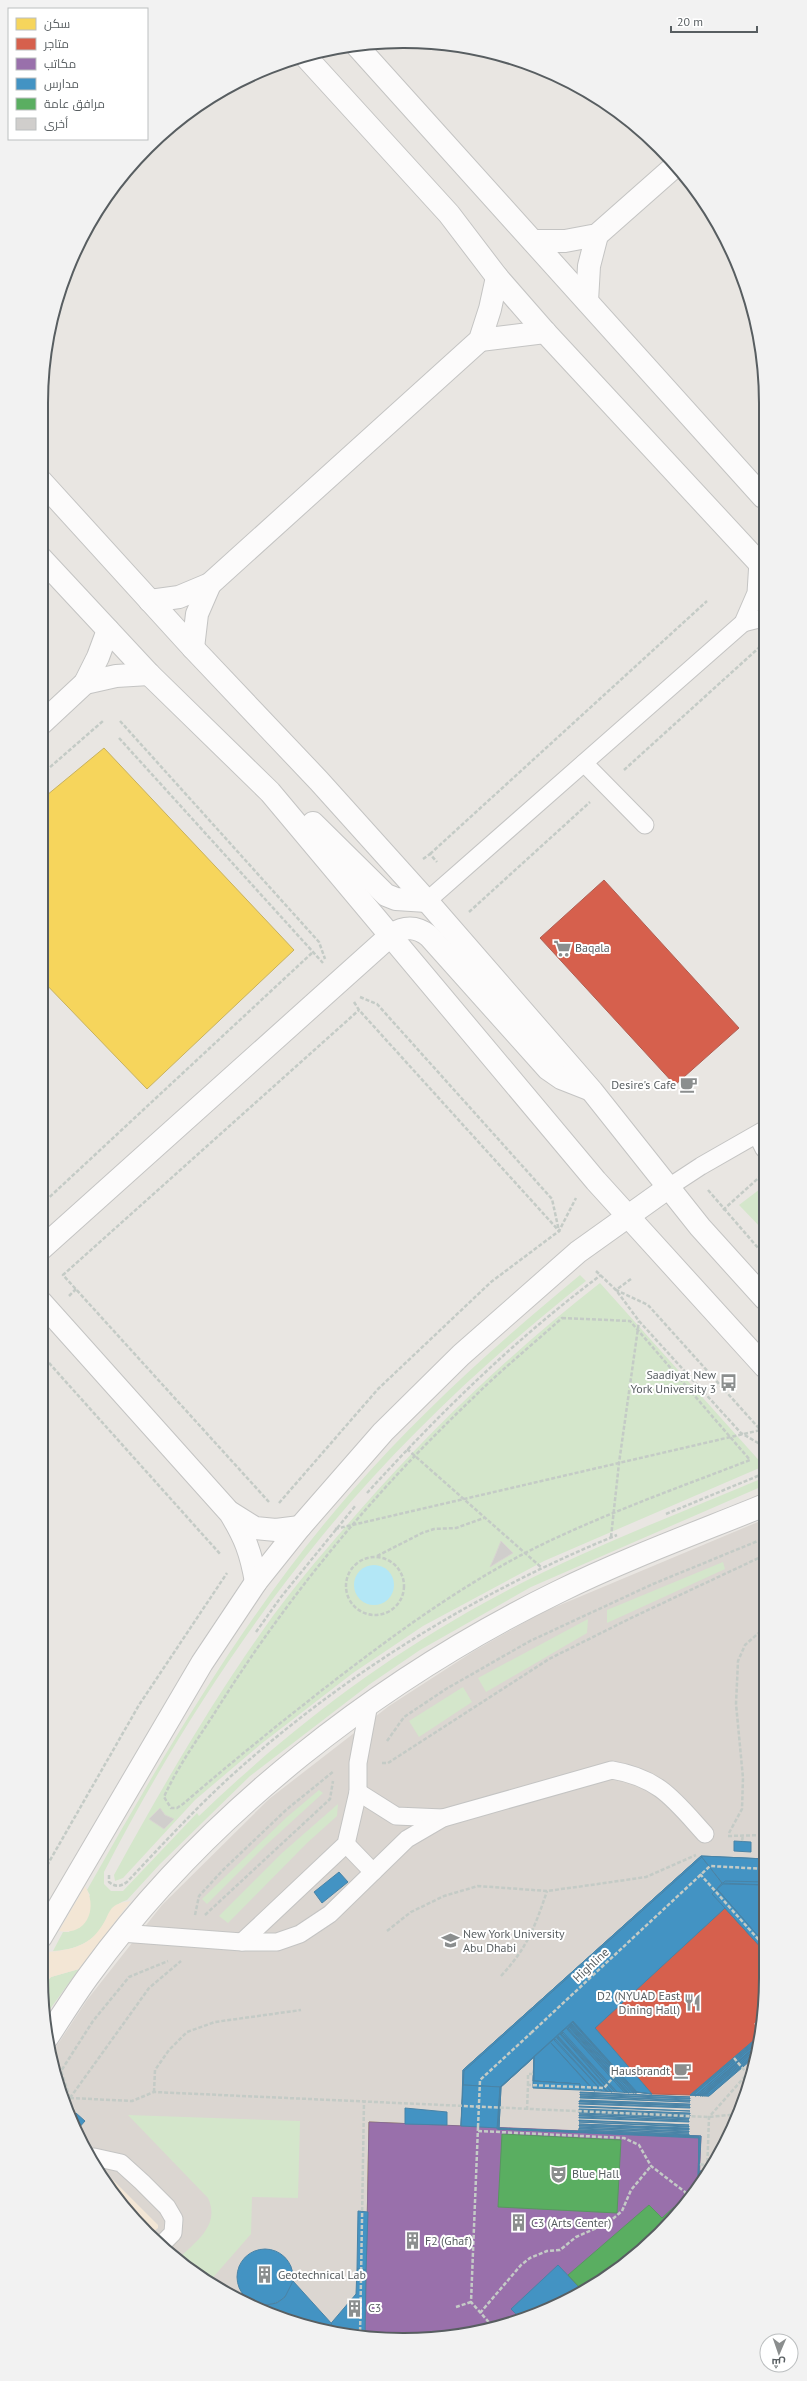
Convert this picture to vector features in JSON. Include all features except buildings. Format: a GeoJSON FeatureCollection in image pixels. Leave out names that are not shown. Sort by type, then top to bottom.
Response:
{"type":"FeatureCollection","features":[{"type":"Feature","properties":{"kind":"street"},"geometry":{"type":"LineString","coordinates":[[361,51],[759,493]]}},
{"type":"Feature","properties":{"kind":"street"},"geometry":{"type":"LineString","coordinates":[[309,61],[449,214],[497,278],[545,332],[759,562]]}},
{"type":"Feature","properties":{"kind":"street"},"geometry":{"type":"LineString","coordinates":[[533,241],[565,241],[596,236],[671,169]]}},
{"type":"Feature","properties":{"kind":"street"},"geometry":{"type":"LineString","coordinates":[[587,301],[589,266],[596,236]]}},
{"type":"Feature","properties":{"kind":"street"},"geometry":{"type":"LineString","coordinates":[[150,601],[179,597],[210,584],[480,340],[490,310],[497,278]]}},
{"type":"Feature","properties":{"kind":"street"},"geometry":{"type":"LineString","coordinates":[[480,340],[545,332]]}},
{"type":"Feature","properties":{"kind":"street"},"geometry":{"type":"LineString","coordinates":[[48,489],[193,648],[319,781],[427,902],[592,1091],[700,1227],[759,1292]]}},
{"type":"Feature","properties":{"kind":"street"},"geometry":{"type":"LineString","coordinates":[[48,566],[148,674],[270,792],[588,1171],[759,1360]]}},
{"type":"Feature","properties":{"kind":"street"},"geometry":{"type":"LineString","coordinates":[[193,648],[197,614],[210,584]]}},
{"type":"Feature","properties":{"kind":"street"},"geometry":{"type":"LineString","coordinates":[[48,717],[85,683],[98,657],[108,630]]}},
{"type":"Feature","properties":{"kind":"street"},"geometry":{"type":"LineString","coordinates":[[85,683],[116,676],[148,674]]}},
{"type":"Feature","properties":{"kind":"street"},"geometry":{"type":"LineString","coordinates":[[270,792],[282,798],[305,816],[386,895],[396,900],[427,902]]}},
{"type":"Feature","properties":{"kind":"street"},"geometry":{"type":"LineString","coordinates":[[48,1243],[399,929],[410,927],[420,930],[429,936],[548,1069],[561,1078],[592,1091]]}},
{"type":"Feature","properties":{"kind":"street"},"geometry":{"type":"LineString","coordinates":[[48,1925],[202,1663],[256,1582],[300,1527],[383,1432],[461,1355],[578,1252],[669,1187]]}},
{"type":"Feature","properties":{"kind":"street"},"geometry":{"type":"LineString","coordinates":[[48,1310],[230,1513],[244,1535],[252,1555],[256,1582]]}},
{"type":"Feature","properties":{"kind":"street"},"geometry":{"type":"LineString","coordinates":[[52,2030],[90,1974],[153,1896],[251,1798],[301,1755],[369,1704],[438,1658],[559,1592],[759,1508]]}},
{"type":"Feature","properties":{"kind":"street"},"geometry":{"type":"LineString","coordinates":[[230,1513],[255,1528],[276,1530],[300,1527]]}},
{"type":"Feature","properties":{"kind":"lane"},"geometry":{"type":"LineString","coordinates":[[427,902],[743,622],[756,593],[759,576]]}},
{"type":"Feature","properties":{"kind":"lane"},"geometry":{"type":"LineString","coordinates":[[743,622],[759,619]]}},
{"type":"Feature","properties":{"kind":"lane"},"geometry":{"type":"LineString","coordinates":[[584,763],[645,825]]}},
{"type":"Feature","properties":{"kind":"lane"},"geometry":{"type":"LineString","coordinates":[[669,1187],[701,1166],[759,1139]]}},
{"type":"Feature","properties":{"kind":"lane"},"geometry":{"type":"LineString","coordinates":[[242,1942],[346,1844],[358,1792],[358,1763],[369,1704]]}},
{"type":"Feature","properties":{"kind":"lane"},"geometry":{"type":"LineString","coordinates":[[122,1933],[242,1942],[277,1942],[300,1934],[330,1914],[408,1839],[443,1818],[612,1770],[633,1774],[649,1780],[669,1794],[705,1834]]}},
{"type":"Feature","properties":{"kind":"lane"},"geometry":{"type":"LineString","coordinates":[[358,1792],[396,1816],[443,1818]]}},
{"type":"Feature","properties":{"kind":"lane"},"geometry":{"type":"LineString","coordinates":[[346,1844],[373,1872]]}},
{"type":"Feature","properties":{"kind":"lane"},"geometry":{"type":"LineString","coordinates":[[98,2158],[104,2158],[121,2163],[167,2207],[174,2219],[173,2233],[165,2241]]}},
{"type":"Feature","properties":{"kind":"path"},"geometry":{"type":"LineString","coordinates":[[430,854],[707,601]]}},
{"type":"Feature","properties":{"kind":"path"},"geometry":{"type":"LineString","coordinates":[[48,769],[103,720]]}},
{"type":"Feature","properties":{"kind":"path"},"geometry":{"type":"LineString","coordinates":[[119,738],[326,965],[319,942],[120,721]]}},
{"type":"Feature","properties":{"kind":"path"},"geometry":{"type":"LineString","coordinates":[[48,1199],[313,952]]}},
{"type":"Feature","properties":{"kind":"path"},"geometry":{"type":"LineString","coordinates":[[356,996],[377,1004],[552,1199],[559,1231]]}},
{"type":"Feature","properties":{"kind":"path"},"geometry":{"type":"LineString","coordinates":[[352,998],[359,1010],[563,1236]]}},
{"type":"Feature","properties":{"kind":"path"},"geometry":{"type":"LineString","coordinates":[[359,1010],[63,1274],[275,1508],[378,1389],[491,1282],[559,1231],[578,1195]]}},
{"type":"Feature","properties":{"kind":"path"},"geometry":{"type":"LineString","coordinates":[[718,1213],[759,1178]]}},
{"type":"Feature","properties":{"kind":"path"},"geometry":{"type":"LineString","coordinates":[[703,1184],[723,1210],[759,1249]]}},
{"type":"Feature","properties":{"kind":"path"},"geometry":{"type":"LineString","coordinates":[[591,1266],[616,1290],[639,1321],[741,1433],[759,1444]]}},
{"type":"Feature","properties":{"kind":"path"},"geometry":{"type":"LineString","coordinates":[[364,1496],[407,1449],[476,1380],[560,1305],[600,1275]]}},
{"type":"Feature","properties":{"kind":"path"},"geometry":{"type":"LineString","coordinates":[[616,1290],[631,1279]]}},
{"type":"Feature","properties":{"kind":"path"},"geometry":{"type":"LineString","coordinates":[[616,1290],[648,1305],[759,1429]]}},
{"type":"Feature","properties":{"kind":"path"},"geometry":{"type":"LineString","coordinates":[[562,1318],[630,1321],[730,1436],[750,1460],[614,1513],[527,1552],[412,1621],[277,1725],[183,1804],[177,1808],[171,1808],[167,1804],[164,1797],[169,1786],[242,1670],[334,1546],[414,1456],[473,1397],[562,1318]]}},
{"type":"Feature","properties":{"kind":"path"},"geometry":{"type":"LineString","coordinates":[[611,1537],[619,1463],[639,1321]]}},
{"type":"Feature","properties":{"kind":"path"},"geometry":{"type":"LineString","coordinates":[[48,1362],[226,1561]]}},
{"type":"Feature","properties":{"kind":"path"},"geometry":{"type":"LineString","coordinates":[[335,1530],[741,1433],[759,1430]]}},
{"type":"Feature","properties":{"kind":"path"},"geometry":{"type":"LineString","coordinates":[[407,1449],[484,1518],[527,1552],[542,1568]]}},
{"type":"Feature","properties":{"kind":"path"},"geometry":{"type":"LineString","coordinates":[[663,1516],[759,1476]]}},
{"type":"Feature","properties":{"kind":"path"},"geometry":{"type":"LineString","coordinates":[[254,1636],[281,1597],[359,1502]]}},
{"type":"Feature","properties":{"kind":"path"},"geometry":{"type":"LineString","coordinates":[[376,1556],[386,1559],[397,1567],[404,1580],[404,1589],[401,1598],[392,1609],[379,1615],[370,1615],[361,1612],[353,1606],[347,1598],[345,1588],[346,1578],[357,1562],[376,1556],[434,1529],[456,1528],[484,1518]]}},
{"type":"Feature","properties":{"kind":"path"},"geometry":{"type":"LineString","coordinates":[[112,1868],[109,1874],[109,1882],[114,1886],[121,1886],[232,1775],[306,1714],[383,1657],[480,1601],[542,1568],[619,1534]]}},
{"type":"Feature","properties":{"kind":"path"},"geometry":{"type":"LineString","coordinates":[[404,1717],[446,1689],[530,1642],[653,1584],[759,1540]]}},
{"type":"Feature","properties":{"kind":"path"},"geometry":{"type":"LineString","coordinates":[[380,1763],[388,1763],[549,1659],[631,1618],[759,1558]]}},
{"type":"Feature","properties":{"kind":"path"},"geometry":{"type":"LineString","coordinates":[[48,1864],[139,1705],[231,1567]]}},
{"type":"Feature","properties":{"kind":"path"},"geometry":{"type":"LineString","coordinates":[[723,1840],[728,1836],[742,1809],[743,1778],[736,1704],[738,1661],[745,1645],[759,1633]]}},
{"type":"Feature","properties":{"kind":"path"},"geometry":{"type":"LineString","coordinates":[[195,1918],[199,1896],[222,1870],[286,1810],[334,1771],[330,1799],[203,1917]]}},
{"type":"Feature","properties":{"kind":"path"},"geometry":{"type":"LineString","coordinates":[[742,1841],[743,1835]]}},
{"type":"Feature","properties":{"kind":"path"},"geometry":{"type":"LineString","coordinates":[[728,1836],[759,1835]]}},
{"type":"Feature","properties":{"kind":"path"},"geometry":{"type":"LineString","coordinates":[[387,1931],[411,1912],[444,1896],[478,1886],[546,1891],[646,1877],[701,1854]]}},
{"type":"Feature","properties":{"kind":"path","name":"Highline"},"geometry":{"type":"LineString","coordinates":[[472,2302],[480,2080],[710,1866],[759,1869]]}},
{"type":"Feature","properties":{"kind":"path"},"geometry":{"type":"LineString","coordinates":[[700,1874],[759,1940]]}},
{"type":"Feature","properties":{"kind":"path"},"geometry":{"type":"LineString","coordinates":[[501,1976],[518,1958],[533,1931],[546,1891]]}},
{"type":"Feature","properties":{"kind":"path"},"geometry":{"type":"LineString","coordinates":[[70,2098],[149,1988],[184,1956],[177,1958]]}},
{"type":"Feature","properties":{"kind":"path"},"geometry":{"type":"LineString","coordinates":[[70,2098],[61,2071],[93,2022],[129,1977],[170,1961]]}},
{"type":"Feature","properties":{"kind":"path"},"geometry":{"type":"LineString","coordinates":[[154,2092],[155,2070],[169,2050],[187,2032],[216,2022],[301,2010]]}},
{"type":"Feature","properties":{"kind":"path"},"geometry":{"type":"LineString","coordinates":[[734,2058],[747,2070]]}},
{"type":"Feature","properties":{"kind":"path"},"geometry":{"type":"LineString","coordinates":[[528,2084],[604,2088],[618,2072]]}},
{"type":"Feature","properties":{"kind":"path"},"geometry":{"type":"LineString","coordinates":[[527,2110],[528,2074],[533,2074]]}},
{"type":"Feature","properties":{"kind":"path"},"geometry":{"type":"LineString","coordinates":[[708,2160],[710,2117],[744,2080]]}},
{"type":"Feature","properties":{"kind":"path"},"geometry":{"type":"LineString","coordinates":[[70,2098],[132,2100],[154,2092],[527,2110],[710,2117],[732,2115]]}},
{"type":"Feature","properties":{"kind":"path"},"geometry":{"type":"LineString","coordinates":[[360,2330],[364,2102]]}},
{"type":"Feature","properties":{"kind":"path"},"geometry":{"type":"LineString","coordinates":[[478,2131],[624,2138],[639,2145],[651,2166],[686,2194]]}},
{"type":"Feature","properties":{"kind":"path"},"geometry":{"type":"LineString","coordinates":[[700,2164],[705,2165]]}},
{"type":"Feature","properties":{"kind":"path"},"geometry":{"type":"LineString","coordinates":[[480,2313],[521,2265],[530,2258],[546,2250],[560,2250],[576,2237],[608,2223],[622,2212],[632,2190],[651,2166]]}},
{"type":"Feature","properties":{"kind":"path"},"geometry":{"type":"LineString","coordinates":[[456,2307],[472,2302],[489,2323]]}},
{"type":"Feature","properties":{"kind":"shaded area","name":"New York University Abu Dhabi"},"geometry":{"type":"Polygon","coordinates":[[[759,1522],[758,2001],[756,2024],[747,2070],[732,2114],[699,2175],[686,2194],[655,2229],[631,2250],[527,2311],[496,2321],[473,2326],[450,2330],[404,2333],[357,2330],[334,2326],[311,2321],[267,2306],[226,2285],[187,2260],[152,2229],[121,2194],[96,2155],[75,2114],[60,2070],[55,2048],[87,2000],[162,1905],[269,1799],[389,1706],[474,1651],[541,1613],[759,1522]]]}},
{"type":"Feature","properties":{"kind":"green space"},"geometry":{"type":"Polygon","coordinates":[[[759,1190],[759,1226],[739,1205],[759,1190]]]}},
{"type":"Feature","properties":{"kind":"green space"},"geometry":{"type":"Polygon","coordinates":[[[580,1275],[586,1281],[515,1340],[447,1401],[352,1501],[291,1575],[232,1656],[204,1698],[152,1784],[104,1872],[104,1884],[111,1891],[123,1891],[197,1813],[199,1816],[232,1785],[300,1727],[371,1674],[445,1625],[518,1585],[588,1552],[759,1479],[759,1488],[531,1587],[420,1650],[370,1684],[250,1776],[160,1864],[127,1900],[114,1908],[98,1933],[92,1938],[87,1942],[74,1947],[53,1951],[63,1932],[69,1932],[90,1895],[87,1890],[147,1786],[209,1684],[277,1585],[313,1537],[352,1491],[405,1433],[462,1378],[580,1275]]]}},
{"type":"Feature","properties":{"kind":"green space"},"geometry":{"type":"Polygon","coordinates":[[[600,1283],[759,1460],[759,1468],[544,1561],[423,1626],[353,1673],[261,1744],[195,1800],[123,1878],[115,1881],[114,1875],[149,1812],[223,1689],[274,1614],[298,1583],[361,1509],[417,1448],[475,1390],[536,1335],[600,1283]]]}},
{"type":"Feature","properties":{"kind":"green space"},"geometry":{"type":"Polygon","coordinates":[[[723,1562],[725,1569],[607,1623],[607,1610],[723,1562]]]}},
{"type":"Feature","properties":{"kind":"green space"},"geometry":{"type":"Polygon","coordinates":[[[588,1619],[587,1633],[486,1692],[478,1678],[588,1619]]]}},
{"type":"Feature","properties":{"kind":"green space"},"geometry":{"type":"Polygon","coordinates":[[[463,1687],[472,1702],[419,1737],[409,1721],[463,1687]]]}},
{"type":"Feature","properties":{"kind":"green space"},"geometry":{"type":"Polygon","coordinates":[[[319,1790],[323,1793],[266,1845],[207,1904],[202,1899],[287,1817],[319,1790]]]}},
{"type":"Feature","properties":{"kind":"green space"},"geometry":{"type":"Polygon","coordinates":[[[338,1804],[337,1816],[307,1843],[228,1923],[219,1916],[282,1853],[338,1804]]]}},
{"type":"Feature","properties":{"kind":"green space"},"geometry":{"type":"Polygon","coordinates":[[[79,1969],[50,2009],[48,1980],[51,1977],[79,1969]]]}},
{"type":"Feature","properties":{"kind":"green space"},"geometry":{"type":"Polygon","coordinates":[[[128,2115],[300,2121],[298,2198],[252,2197],[251,2234],[213,2277],[182,2256],[200,2238],[209,2224],[211,2207],[208,2198],[128,2115]]]}},
{"type":"Feature","properties":{"kind":"sand"},"geometry":{"type":"Polygon","coordinates":[[[85,1886],[89,1894],[90,1903],[88,1918],[77,1929],[59,1931],[85,1886]]]}},
{"type":"Feature","properties":{"kind":"sand"},"geometry":{"type":"Polygon","coordinates":[[[131,1901],[79,1969],[51,1977],[48,1980],[49,1952],[77,1947],[89,1940],[99,1930],[113,1907],[123,1902],[131,1901]]]}},
{"type":"Feature","properties":{"kind":"sand"},"geometry":{"type":"Polygon","coordinates":[[[108,2175],[158,2225],[158,2228],[154,2231],[152,2229],[121,2194],[108,2175]]]}},
{"type":"Feature","properties":{"kind":"water"},"geometry":{"type":"Polygon","coordinates":[[[378,1565],[385,1568],[391,1574],[394,1585],[393,1593],[385,1602],[378,1605],[370,1605],[363,1602],[355,1593],[354,1581],[357,1574],[366,1566],[378,1565]]]}},
{"type":"Feature","properties":{"kind":"place","name":"Baqala"},"geometry":{"type":"Point","coordinates":[562,948]}},
{"type":"Feature","properties":{"kind":"place","name":"Desire's Cafe"},"geometry":{"type":"Point","coordinates":[689,1085]}},
{"type":"Feature","properties":{"kind":"place","name":"Saadiyat New York University 3"},"geometry":{"type":"Point","coordinates":[729,1382]}},
{"type":"Feature","properties":{"kind":"place","name":"New York University Abu Dhabi"},"geometry":{"type":"Point","coordinates":[450,1941]}},
{"type":"Feature","properties":{"kind":"place","name":"D2 (NYUAD East Dining Hall)"},"geometry":{"type":"Point","coordinates":[693,2003]}},
{"type":"Feature","properties":{"kind":"place","name":"Hausbrandt"},"geometry":{"type":"Point","coordinates":[683,2071]}},
{"type":"Feature","properties":{"kind":"place","name":"Blue Hall"},"geometry":{"type":"Point","coordinates":[559,2174]}},
{"type":"Feature","properties":{"kind":"place","name":"C3 (Arts Center)"},"geometry":{"type":"Point","coordinates":[518,2223]}},
{"type":"Feature","properties":{"kind":"place","name":"F2 (Ghaf)"},"geometry":{"type":"Point","coordinates":[412,2241]}},
{"type":"Feature","properties":{"kind":"place","name":"Geotechnical Lab"},"geometry":{"type":"Point","coordinates":[265,2275]}},
{"type":"Feature","properties":{"kind":"place","name":"C3"},"geometry":{"type":"Point","coordinates":[355,2308]}}]}
